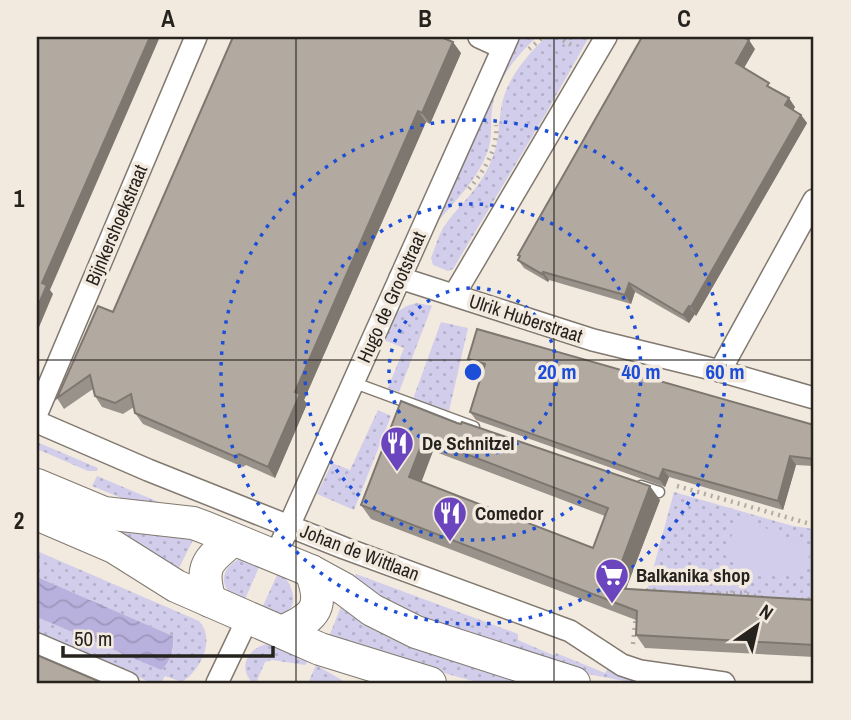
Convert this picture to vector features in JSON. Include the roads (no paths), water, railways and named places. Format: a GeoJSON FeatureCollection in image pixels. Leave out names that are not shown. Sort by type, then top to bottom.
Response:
{"type":"FeatureCollection","features":[{"type":"Feature","properties":{"kind":"main road","name":"Johan de Wittlaan"},"geometry":{"type":"LineString","coordinates":[[37,485],[104,513],[193,523],[311,572],[344,589],[372,610],[416,632],[574,683]]}},
{"type":"Feature","properties":{"kind":"main road"},"geometry":{"type":"LineString","coordinates":[[37,514],[114,547],[176,586],[248,618],[284,631],[320,649],[429,683]]}},
{"type":"Feature","properties":{"kind":"main road"},"geometry":{"type":"LineString","coordinates":[[210,601],[204,577],[206,564],[233,540]]}},
{"type":"Feature","properties":{"kind":"main road","name":"Johan de Wittlaan"},"geometry":{"type":"LineString","coordinates":[[284,631],[305,622],[314,614],[318,597],[311,572]]}},
{"type":"Feature","properties":{"kind":"main road"},"geometry":{"type":"LineString","coordinates":[[359,661],[384,683]]}},
{"type":"Feature","properties":{"kind":"street","name":"Bijnkershoekstraat"},"geometry":{"type":"LineString","coordinates":[[37,413],[196,37]]}},
{"type":"Feature","properties":{"kind":"street"},"geometry":{"type":"LineString","coordinates":[[478,37],[506,42]]}},
{"type":"Feature","properties":{"kind":"street"},"geometry":{"type":"LineString","coordinates":[[454,295],[606,37]]}},
{"type":"Feature","properties":{"kind":"street","name":"Hugo de Grootstraat"},"geometry":{"type":"LineString","coordinates":[[275,557],[506,42]]}},
{"type":"Feature","properties":{"kind":"street"},"geometry":{"type":"LineString","coordinates":[[720,371],[814,200]]}},
{"type":"Feature","properties":{"kind":"street","name":"Ulrik Huberstraat"},"geometry":{"type":"LineString","coordinates":[[400,278],[593,340],[720,371],[814,398]]}},
{"type":"Feature","properties":{"kind":"street","name":"Johan de Wittlaan"},"geometry":{"type":"LineString","coordinates":[[37,422],[198,491],[570,631],[622,665],[724,683]]}},
{"type":"Feature","properties":{"kind":"street"},"geometry":{"type":"LineString","coordinates":[[218,683],[248,618]]}},
{"type":"Feature","properties":{"kind":"street"},"geometry":{"type":"LineString","coordinates":[[37,643],[128,683]]}},
{"type":"Feature","properties":{"kind":"lane"},"geometry":{"type":"LineString","coordinates":[[352,382],[480,429]]}},
{"type":"Feature","properties":{"kind":"lane"},"geometry":{"type":"LineString","coordinates":[[634,484],[659,492]]}},
{"type":"Feature","properties":{"kind":"lane"},"geometry":{"type":"LineString","coordinates":[[113,560],[176,586]]}},
{"type":"Feature","properties":{"kind":"water"},"geometry":{"type":"Polygon","coordinates":[[[37,577],[173,636],[167,663],[161,670],[37,617],[37,577]]]}},
{"type":"Feature","properties":{"kind":"place","name":"De Schnitzel"},"geometry":{"type":"Point","coordinates":[397,473]}},
{"type":"Feature","properties":{"kind":"place","name":"Comedor"},"geometry":{"type":"Point","coordinates":[450,543]}},
{"type":"Feature","properties":{"kind":"place","name":"Balkanika shop"},"geometry":{"type":"Point","coordinates":[612,605]}}]}
